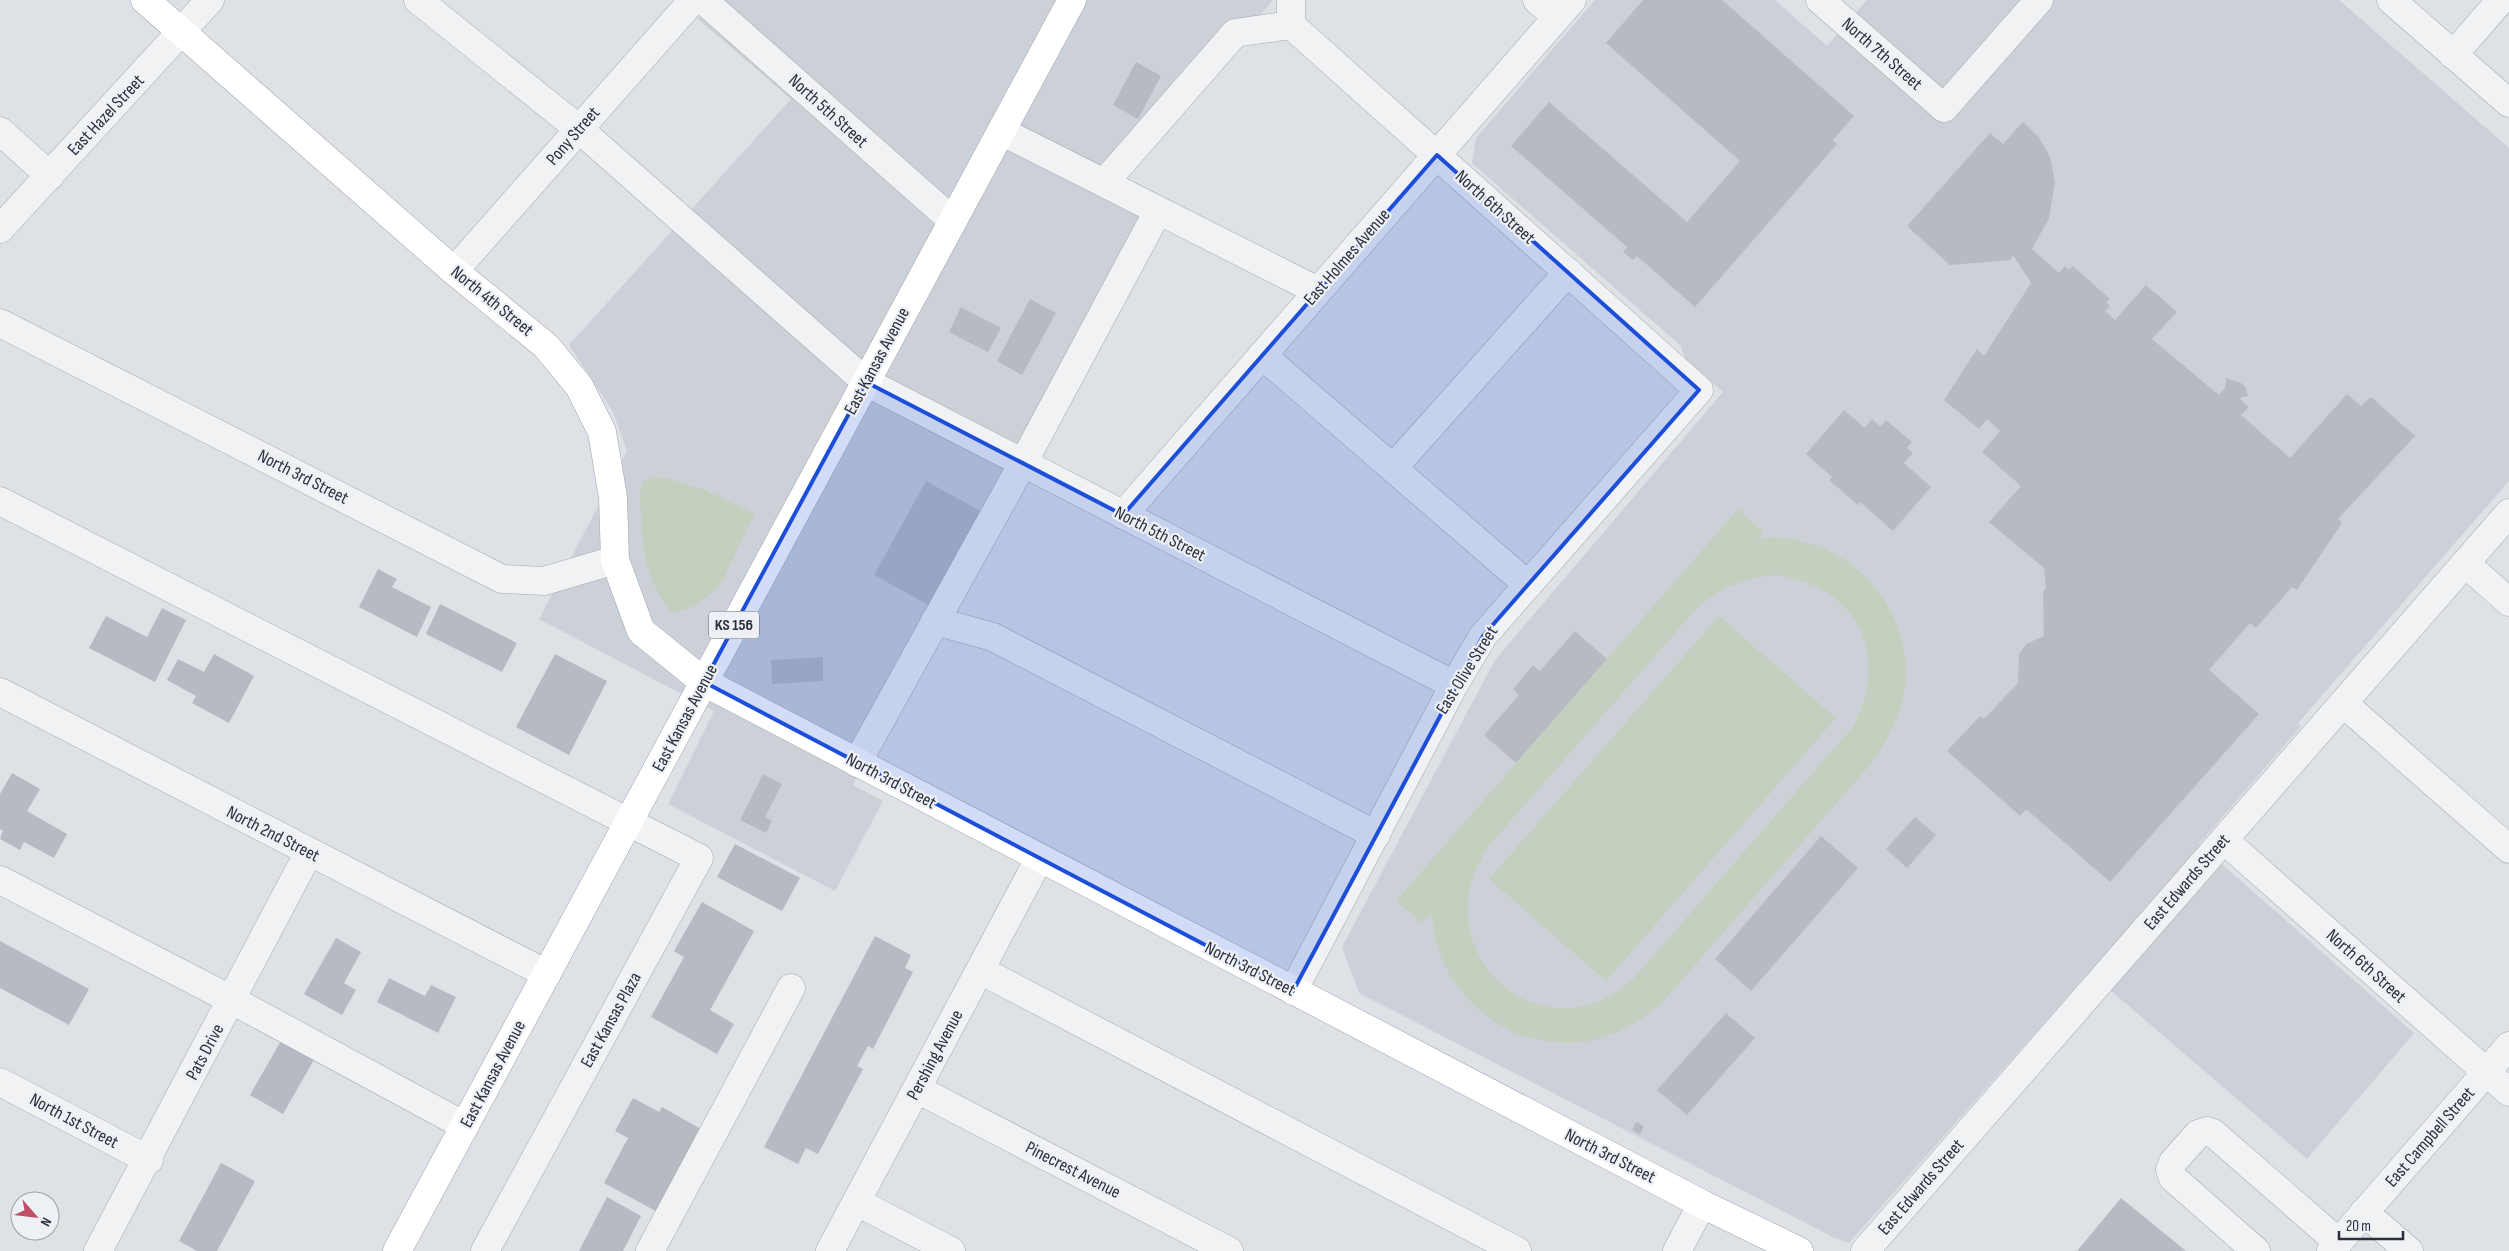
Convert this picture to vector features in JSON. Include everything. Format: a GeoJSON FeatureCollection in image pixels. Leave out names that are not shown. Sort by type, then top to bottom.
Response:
{"type":"FeatureCollection","features":[{"type":"Feature","properties":{"kind":"main road","name":"North 4th Street"},"geometry":{"type":"LineString","coordinates":[[145,0],[454,271],[546,346],[579,386],[602,432],[613,497],[614,560],[641,631],[704,682]]}},
{"type":"Feature","properties":{"kind":"main road","name":"East Kansas Avenue"},"geometry":{"type":"LineString","coordinates":[[397,1251],[1072,0]]}},
{"type":"Feature","properties":{"kind":"main road","name":"North 3rd Street"},"geometry":{"type":"LineString","coordinates":[[704,682],[1039,859],[1702,1204],[1799,1251]]}},
{"type":"Feature","properties":{"kind":"street","name":"East Hazel Street"},"geometry":{"type":"LineString","coordinates":[[0,230],[210,0]]}},
{"type":"Feature","properties":{"kind":"street","name":"North 5th Street"},"geometry":{"type":"LineString","coordinates":[[418,0],[579,129],[866,382],[1454,686]]}},
{"type":"Feature","properties":{"kind":"street","name":"Pony Street"},"geometry":{"type":"LineString","coordinates":[[454,271],[693,0]]}},
{"type":"Feature","properties":{"kind":"street","name":"North 5th Street"},"geometry":{"type":"LineString","coordinates":[[703,0],[952,221]]}},
{"type":"Feature","properties":{"kind":"street","name":"North 7th Street"},"geometry":{"type":"LineString","coordinates":[[1820,0],[1944,108],[2039,0]]}},
{"type":"Feature","properties":{"kind":"street"},"geometry":{"type":"LineString","coordinates":[[2391,0],[2509,103]]}},
{"type":"Feature","properties":{"kind":"street"},"geometry":{"type":"LineString","coordinates":[[2454,55],[2501,0]]}},
{"type":"Feature","properties":{"kind":"street","name":"East Holmes Avenue"},"geometry":{"type":"LineString","coordinates":[[1123,515],[1437,155],[1555,6]]}},
{"type":"Feature","properties":{"kind":"street"},"geometry":{"type":"LineString","coordinates":[[1104,183],[1234,33],[1291,13]]}},
{"type":"Feature","properties":{"kind":"street","name":"North 6th Street"},"geometry":{"type":"LineString","coordinates":[[1291,13],[1437,155],[1699,390]]}},
{"type":"Feature","properties":{"kind":"street"},"geometry":{"type":"LineString","coordinates":[[0,131],[50,176]]}},
{"type":"Feature","properties":{"kind":"street"},"geometry":{"type":"LineString","coordinates":[[1001,131],[1318,291]]}},
{"type":"Feature","properties":{"kind":"street"},"geometry":{"type":"LineString","coordinates":[[857,763],[1023,464],[1158,210]]}},
{"type":"Feature","properties":{"kind":"street"},"geometry":{"type":"LineString","coordinates":[[1393,468],[1568,272]]}},
{"type":"Feature","properties":{"kind":"street","name":"North 3rd Street"},"geometry":{"type":"LineString","coordinates":[[0,323],[502,579],[544,581],[614,560]]}},
{"type":"Feature","properties":{"kind":"street"},"geometry":{"type":"LineString","coordinates":[[1262,355],[1528,585]]}},
{"type":"Feature","properties":{"kind":"street","name":"East Olive Street"},"geometry":{"type":"LineString","coordinates":[[1293,991],[1454,686],[1483,636],[1699,390]]}},
{"type":"Feature","properties":{"kind":"street"},"geometry":{"type":"LineString","coordinates":[[0,501],[629,822]]}},
{"type":"Feature","properties":{"kind":"street","name":"East Edwards Street"},"geometry":{"type":"LineString","coordinates":[[1865,1251],[2509,513]]}},
{"type":"Feature","properties":{"kind":"street"},"geometry":{"type":"LineString","coordinates":[[2465,563],[2509,602]]}},
{"type":"Feature","properties":{"kind":"street"},"geometry":{"type":"LineString","coordinates":[[935,622],[993,637],[1376,835]]}},
{"type":"Feature","properties":{"kind":"street","name":"North 2nd Street"},"geometry":{"type":"LineString","coordinates":[[0,692],[547,974]]}},
{"type":"Feature","properties":{"kind":"street"},"geometry":{"type":"LineString","coordinates":[[2343,703],[2509,849]]}},
{"type":"Feature","properties":{"kind":"street","name":"East Kansas Plaza"},"geometry":{"type":"LineString","coordinates":[[485,1251],[699,858],[629,822]]}},
{"type":"Feature","properties":{"kind":"street","name":"North 6th Street"},"geometry":{"type":"LineString","coordinates":[[2224,840],[2509,1092]]}},
{"type":"Feature","properties":{"kind":"street","name":"Pats Drive"},"geometry":{"type":"LineString","coordinates":[[98,1251],[148,1160],[309,852]]}},
{"type":"Feature","properties":{"kind":"street","name":"Pershing Avenue"},"geometry":{"type":"LineString","coordinates":[[830,1251],[1039,859]]}},
{"type":"Feature","properties":{"kind":"street"},"geometry":{"type":"LineString","coordinates":[[0,880],[232,1000],[465,1126]]}},
{"type":"Feature","properties":{"kind":"street"},"geometry":{"type":"LineString","coordinates":[[980,970],[1517,1251]]}},
{"type":"Feature","properties":{"kind":"street"},"geometry":{"type":"LineString","coordinates":[[650,1251],[791,988]]}},
{"type":"Feature","properties":{"kind":"street","name":"East Campbell Street"},"geometry":{"type":"LineString","coordinates":[[2341,1246],[2364,1212],[2509,1046]]}},
{"type":"Feature","properties":{"kind":"street","name":"North 1st Street"},"geometry":{"type":"LineString","coordinates":[[0,1082],[148,1160]]}},
{"type":"Feature","properties":{"kind":"street","name":"Pinecrest Avenue"},"geometry":{"type":"LineString","coordinates":[[917,1089],[1229,1251]]}},
{"type":"Feature","properties":{"kind":"street"},"geometry":{"type":"LineString","coordinates":[[2256,1251],[2173,1178],[2170,1170],[2172,1162],[2198,1134],[2207,1131],[2213,1133],[2341,1246]]}},
{"type":"Feature","properties":{"kind":"street"},"geometry":{"type":"LineString","coordinates":[[857,1202],[951,1251]]}},
{"type":"Feature","properties":{"kind":"street"},"geometry":{"type":"LineString","coordinates":[[1677,1251],[1702,1204]]}},
{"type":"Feature","properties":{"kind":"street"},"geometry":{"type":"LineString","coordinates":[[2364,1212],[2409,1251]]}},
{"type":"Feature","properties":{"kind":"highlighted area"},"geometry":{"type":"Polygon","coordinates":[[[1437,155],[1699,390],[1483,636],[1293,991],[704,682],[866,382],[1123,515],[1437,155]]]}},
{"type":"Feature","properties":{"kind":"shaded area"},"geometry":{"type":"Polygon","coordinates":[[[714,0],[1273,0],[1106,192],[1163,222],[853,785],[883,801],[835,891],[668,804],[714,711],[539,619],[627,451],[613,412],[569,345],[791,99],[698,19],[714,0]]]}},
{"type":"Feature","properties":{"kind":"shaded area"},"geometry":{"type":"Polygon","coordinates":[[[1595,0],[1775,0],[1827,46],[1867,0],[2339,0],[2509,148],[2509,481],[2298,723],[2301,726],[2199,844],[2414,1033],[2307,1159],[2089,972],[1849,1243],[1835,1238],[1359,993],[1342,947],[1495,660],[1723,392],[1685,359],[1681,346],[1472,163],[1476,138],[1595,0]]]}},
{"type":"Feature","properties":{"kind":"green space"},"geometry":{"type":"Polygon","coordinates":[[[663,477],[702,489],[755,513],[720,586],[695,606],[672,613],[657,591],[652,579],[645,555],[642,529],[640,498],[643,481],[663,477]]]}},
{"type":"Feature","properties":{"kind":"green space"},"geometry":{"type":"Polygon","coordinates":[[[1738,509],[1763,532],[1758,539],[1787,539],[1815,545],[1840,557],[1863,574],[1881,596],[1895,621],[1904,648],[1906,677],[1900,709],[1892,729],[1876,758],[1660,1005],[1638,1020],[1623,1029],[1597,1039],[1567,1043],[1537,1039],[1510,1030],[1485,1014],[1464,994],[1447,970],[1436,942],[1432,912],[1422,923],[1396,901],[1738,509]],[[1778,575],[1755,578],[1724,590],[1696,609],[1487,848],[1475,872],[1469,890],[1468,922],[1474,945],[1485,966],[1501,984],[1520,997],[1542,1006],[1566,1008],[1597,1002],[1623,987],[1633,979],[1852,728],[1864,702],[1869,676],[1867,652],[1860,630],[1847,610],[1829,594],[1806,582],[1778,575]]]}},
{"type":"Feature","properties":{"kind":"green space"},"geometry":{"type":"Polygon","coordinates":[[[1719,616],[1836,718],[1606,981],[1489,879],[1719,616]]]}},
{"type":"Feature","properties":{"kind":"building"},"geometry":{"type":"Polygon","coordinates":[[[1643,0],[1722,0],[1854,116],[1833,140],[1837,144],[1695,307],[1637,256],[1633,260],[1623,252],[1627,247],[1511,146],[1549,102],[1687,222],[1740,161],[1606,43],[1643,0]]]}},
{"type":"Feature","properties":{"kind":"building"},"geometry":{"type":"Polygon","coordinates":[[[1136,62],[1161,76],[1138,119],[1113,105],[1136,62]]]}},
{"type":"Feature","properties":{"kind":"building"},"geometry":{"type":"Polygon","coordinates":[[[2023,122],[2038,136],[2050,157],[2055,182],[2049,218],[2032,249],[2059,273],[2065,266],[2069,270],[2073,266],[2110,299],[2106,302],[2110,306],[2105,311],[2115,320],[2146,285],[2177,312],[2152,339],[2219,395],[2225,388],[2226,378],[2241,383],[2246,388],[2248,396],[2239,398],[2249,407],[2241,415],[2290,458],[2347,394],[2361,406],[2371,397],[2415,436],[2338,519],[2342,523],[2297,590],[2292,587],[2256,628],[2250,623],[2209,670],[2259,714],[2110,882],[2026,809],[2020,816],[1947,751],[1980,716],[1984,719],[2018,683],[2019,654],[2026,644],[2044,636],[2043,592],[2046,588],[2044,568],[1989,522],[2021,486],[1982,452],[2000,431],[1987,419],[1979,429],[1944,400],[1977,349],[1984,356],[2031,283],[2013,255],[2010,260],[1950,265],[1907,226],[1990,133],[2003,144],[2023,122]]]}},
{"type":"Feature","properties":{"kind":"building"},"geometry":{"type":"Polygon","coordinates":[[[1030,299],[1056,313],[1022,375],[997,361],[1030,299]]]}},
{"type":"Feature","properties":{"kind":"building"},"geometry":{"type":"Polygon","coordinates":[[[961,307],[1001,328],[988,352],[949,332],[961,307]]]}},
{"type":"Feature","properties":{"kind":"building"},"geometry":{"type":"Polygon","coordinates":[[[1844,410],[1865,428],[1872,419],[1880,427],[1886,420],[1912,442],[1907,448],[1913,453],[1904,463],[1931,487],[1893,531],[1860,502],[1858,505],[1829,480],[1832,477],[1806,454],[1844,410]]]}},
{"type":"Feature","properties":{"kind":"building"},"geometry":{"type":"Polygon","coordinates":[[[926,481],[984,513],[932,607],[874,575],[926,481]]]}},
{"type":"Feature","properties":{"kind":"building"},"geometry":{"type":"Polygon","coordinates":[[[378,569],[397,579],[392,587],[431,607],[417,637],[359,607],[378,569]]]}},
{"type":"Feature","properties":{"kind":"building"},"geometry":{"type":"Polygon","coordinates":[[[440,604],[517,643],[502,672],[426,634],[440,604]]]}},
{"type":"Feature","properties":{"kind":"building"},"geometry":{"type":"Polygon","coordinates":[[[162,608],[186,620],[155,682],[89,648],[106,616],[147,637],[162,608]]]}},
{"type":"Feature","properties":{"kind":"building"},"geometry":{"type":"Polygon","coordinates":[[[1575,631],[1607,659],[1516,763],[1484,735],[1519,695],[1513,689],[1533,665],[1540,671],[1575,631]]]}},
{"type":"Feature","properties":{"kind":"building"},"geometry":{"type":"Polygon","coordinates":[[[214,654],[254,676],[229,723],[192,703],[196,696],[167,680],[178,659],[204,672],[214,654]]]}},
{"type":"Feature","properties":{"kind":"building"},"geometry":{"type":"Polygon","coordinates":[[[555,654],[607,681],[569,755],[516,727],[555,654]]]}},
{"type":"Feature","properties":{"kind":"building"},"geometry":{"type":"Polygon","coordinates":[[[823,657],[823,681],[772,684],[771,660],[823,657]]]}},
{"type":"Feature","properties":{"kind":"building"},"geometry":{"type":"Polygon","coordinates":[[[12,773],[40,789],[27,811],[67,834],[54,858],[24,842],[20,850],[0,839],[3,831],[0,829],[0,794],[12,773]]]}},
{"type":"Feature","properties":{"kind":"building"},"geometry":{"type":"Polygon","coordinates":[[[763,774],[782,784],[765,817],[772,821],[766,833],[740,820],[763,774]]]}},
{"type":"Feature","properties":{"kind":"building"},"geometry":{"type":"Polygon","coordinates":[[[1915,817],[1936,835],[1907,868],[1886,849],[1915,817]]]}},
{"type":"Feature","properties":{"kind":"building"},"geometry":{"type":"Polygon","coordinates":[[[1821,836],[1858,868],[1751,991],[1715,959],[1821,836]]]}},
{"type":"Feature","properties":{"kind":"building"},"geometry":{"type":"Polygon","coordinates":[[[735,844],[800,878],[782,911],[717,877],[735,844]]]}},
{"type":"Feature","properties":{"kind":"building"},"geometry":{"type":"Polygon","coordinates":[[[702,902],[754,931],[710,1010],[734,1024],[717,1054],[651,1017],[684,957],[674,951],[702,902]]]}},
{"type":"Feature","properties":{"kind":"building"},"geometry":{"type":"Polygon","coordinates":[[[875,936],[911,955],[905,968],[913,972],[873,1049],[868,1046],[857,1066],[863,1069],[818,1154],[806,1148],[798,1164],[764,1147],[875,936]]]}},
{"type":"Feature","properties":{"kind":"building"},"geometry":{"type":"Polygon","coordinates":[[[336,938],[361,952],[344,983],[356,990],[342,1015],[304,994],[336,938]]]}},
{"type":"Feature","properties":{"kind":"building"},"geometry":{"type":"Polygon","coordinates":[[[0,941],[89,989],[69,1025],[0,988],[0,941]]]}},
{"type":"Feature","properties":{"kind":"building"},"geometry":{"type":"Polygon","coordinates":[[[389,978],[425,996],[431,985],[456,997],[438,1033],[377,1002],[389,978]]]}},
{"type":"Feature","properties":{"kind":"building"},"geometry":{"type":"Polygon","coordinates":[[[1726,1013],[1755,1038],[1687,1115],[1657,1090],[1726,1013]]]}},
{"type":"Feature","properties":{"kind":"building"},"geometry":{"type":"Polygon","coordinates":[[[282,1039],[315,1058],[283,1114],[250,1095],[282,1039]]]}},
{"type":"Feature","properties":{"kind":"building"},"geometry":{"type":"Polygon","coordinates":[[[633,1098],[659,1112],[662,1107],[708,1133],[663,1215],[604,1183],[628,1138],[615,1131],[633,1098]]]}},
{"type":"Feature","properties":{"kind":"building"},"geometry":{"type":"Polygon","coordinates":[[[1636,1122],[1644,1126],[1640,1135],[1632,1130],[1636,1122]]]}},
{"type":"Feature","properties":{"kind":"building"},"geometry":{"type":"Polygon","coordinates":[[[221,1163],[255,1181],[217,1251],[197,1251],[179,1241],[221,1163]]]}},
{"type":"Feature","properties":{"kind":"building"},"geometry":{"type":"Polygon","coordinates":[[[607,1197],[641,1216],[623,1251],[579,1251],[607,1197]]]}},
{"type":"Feature","properties":{"kind":"building"},"geometry":{"type":"Polygon","coordinates":[[[2121,1198],[2186,1251],[2077,1251],[2121,1198]]]}}]}
